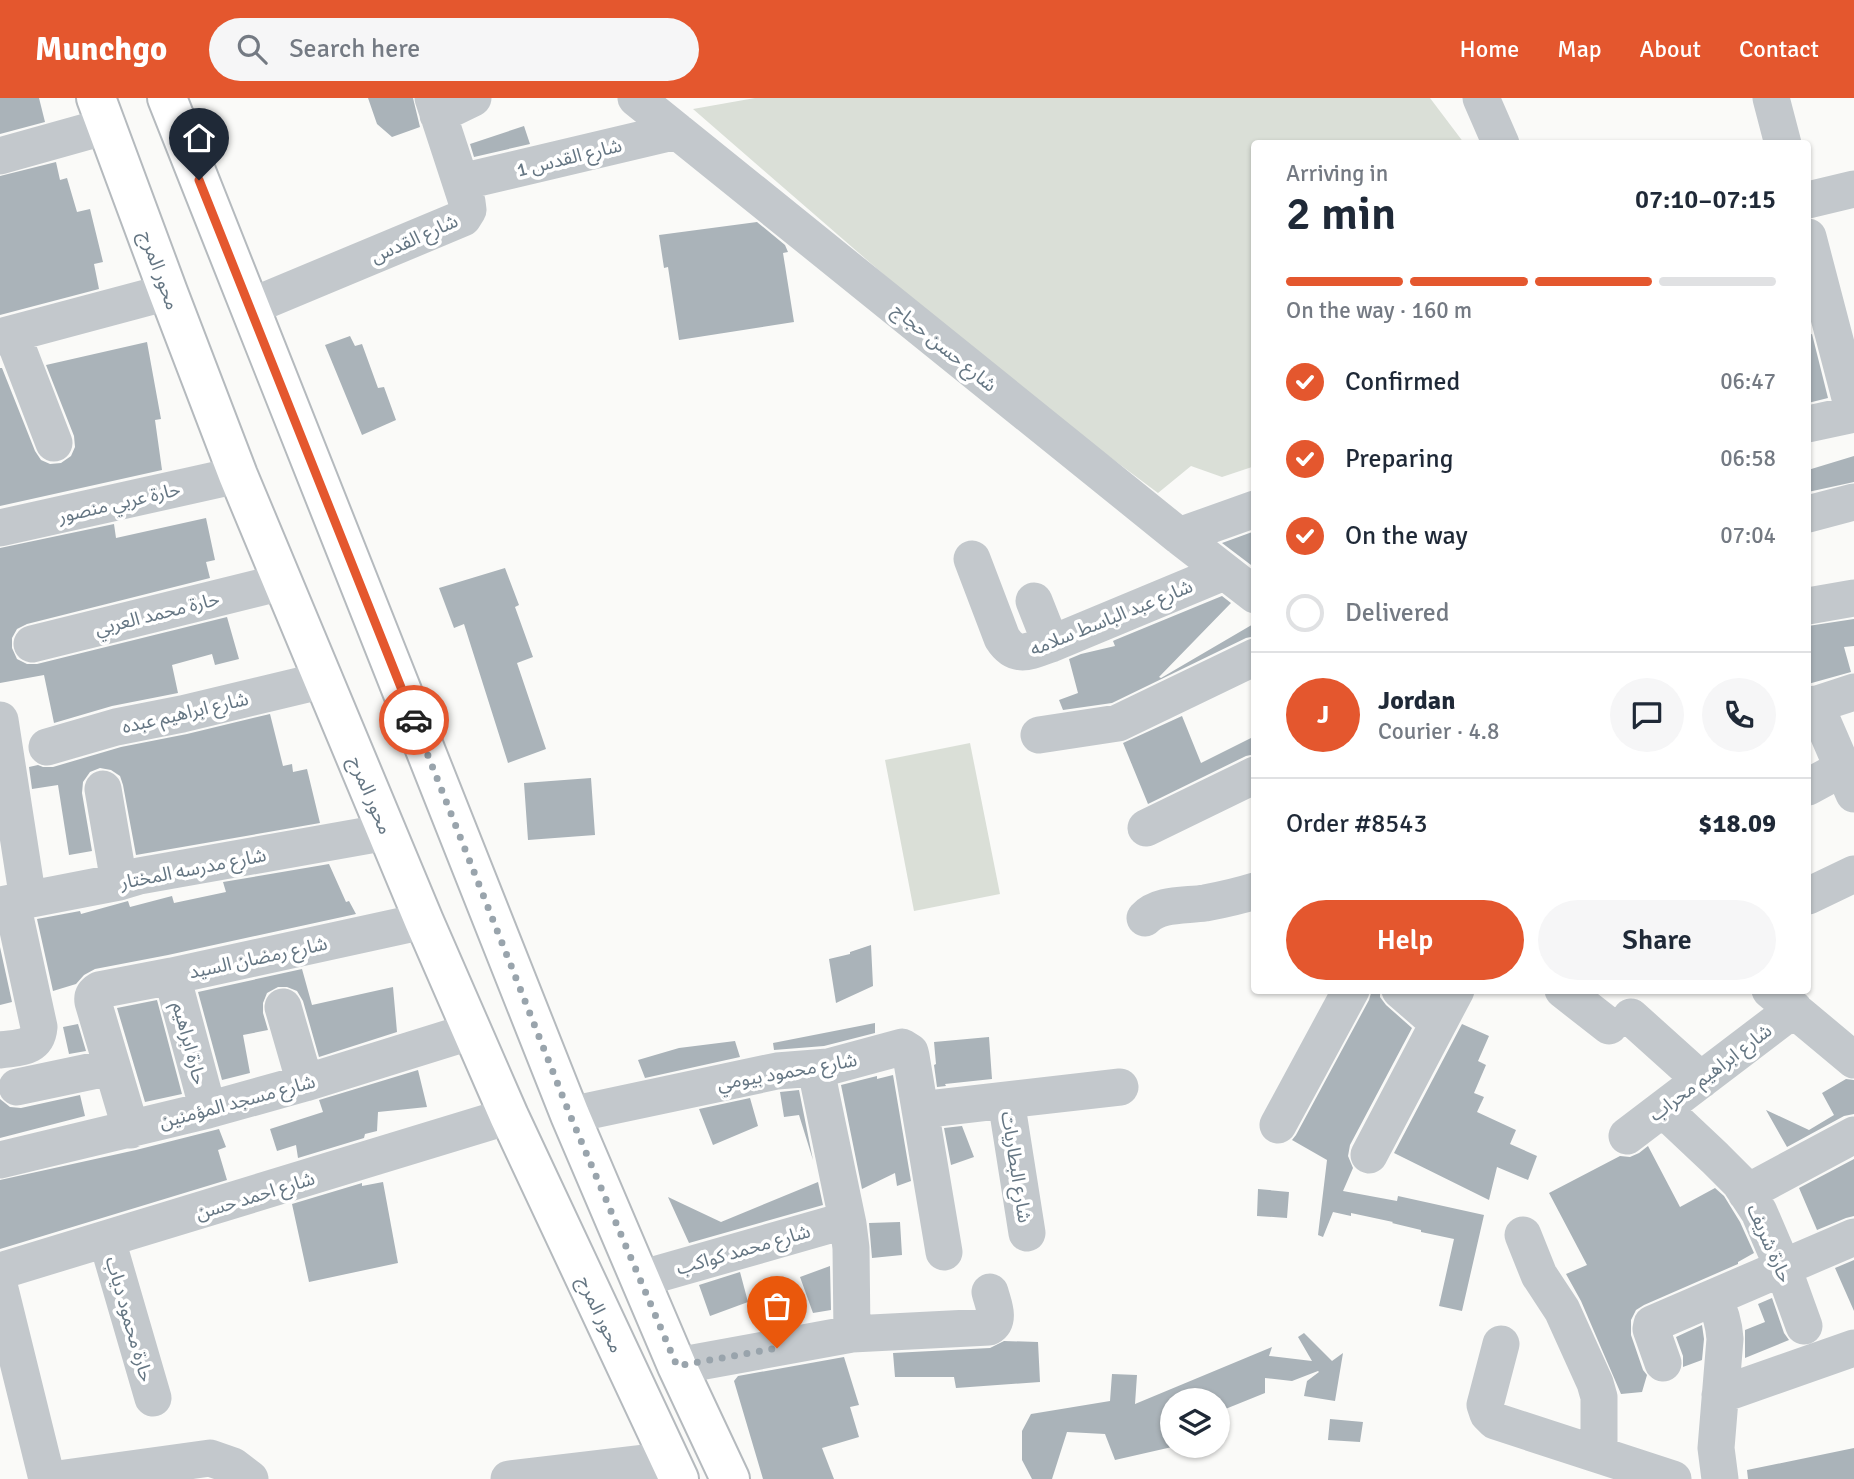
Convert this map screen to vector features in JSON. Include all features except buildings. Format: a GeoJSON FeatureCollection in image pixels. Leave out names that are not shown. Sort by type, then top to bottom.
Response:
{"type":"FeatureCollection","features":[{"type":"Feature","properties":{"kind":"main road"},"geometry":{"type":"LineString","coordinates":[[170,100],[570,1115],[677,1366],[730,1479]]}},
{"type":"Feature","properties":{"kind":"main road","name":"محور المرج"},"geometry":{"type":"LineString","coordinates":[[102,112],[238,475],[424,921],[509,1116],[674,1469]]}},
{"type":"Feature","properties":{"kind":"main road"},"geometry":{"type":"LineString","coordinates":[[556,1217],[604,1195]]}},
{"type":"Feature","properties":{"kind":"street"},"geometry":{"type":"LineString","coordinates":[[436,107],[473,98]]}},
{"type":"Feature","properties":{"kind":"street","name":"شارع حسن حجاج"},"geometry":{"type":"LineString","coordinates":[[636,98],[1251,592]]}},
{"type":"Feature","properties":{"kind":"street"},"geometry":{"type":"LineString","coordinates":[[1484,99],[1499,140]]}},
{"type":"Feature","properties":{"kind":"street"},"geometry":{"type":"LineString","coordinates":[[1778,99],[1782,140]]}},
{"type":"Feature","properties":{"kind":"street","name":"شارع القدس"},"geometry":{"type":"LineString","coordinates":[[250,307],[463,218],[468,211],[467,202],[436,107]]}},
{"type":"Feature","properties":{"kind":"street"},"geometry":{"type":"LineString","coordinates":[[0,156],[102,112]]}},
{"type":"Feature","properties":{"kind":"street","name":"شارع القدس 1"},"geometry":{"type":"LineString","coordinates":[[461,183],[677,131]]}},
{"type":"Feature","properties":{"kind":"street"},"geometry":{"type":"LineString","coordinates":[[1811,199],[1854,189]]}},
{"type":"Feature","properties":{"kind":"street"},"geometry":{"type":"LineString","coordinates":[[1811,249],[1854,413],[1811,423]]}},
{"type":"Feature","properties":{"kind":"street"},"geometry":{"type":"LineString","coordinates":[[54,443],[6,335],[168,292]]}},
{"type":"Feature","properties":{"kind":"street","name":"حارة عربي منصور"},"geometry":{"type":"LineString","coordinates":[[0,528],[238,475]]}},
{"type":"Feature","properties":{"kind":"street"},"geometry":{"type":"LineString","coordinates":[[1811,513],[1854,502]]}},
{"type":"Feature","properties":{"kind":"street"},"geometry":{"type":"LineString","coordinates":[[1179,536],[1251,510]]}},
{"type":"Feature","properties":{"kind":"street","name":"شارع عبد الباسط سلامه"},"geometry":{"type":"LineString","coordinates":[[972,559],[1007,647],[1016,652],[1027,653],[1224,572]]}},
{"type":"Feature","properties":{"kind":"street","name":"حارة محمد العربي"},"geometry":{"type":"LineString","coordinates":[[33,644],[282,582]]}},
{"type":"Feature","properties":{"kind":"street"},"geometry":{"type":"LineString","coordinates":[[1811,605],[1854,598]]}},
{"type":"Feature","properties":{"kind":"street"},"geometry":{"type":"LineString","coordinates":[[1034,601],[1051,644]]}},
{"type":"Feature","properties":{"kind":"street"},"geometry":{"type":"LineString","coordinates":[[1039,735],[1118,723],[1251,658]]}},
{"type":"Feature","properties":{"kind":"street","name":"شارع ابراهيم عبده"},"geometry":{"type":"LineString","coordinates":[[47,747],[116,727],[324,680]]}},
{"type":"Feature","properties":{"kind":"street"},"geometry":{"type":"LineString","coordinates":[[1811,787],[1848,781],[1812,705],[1854,692]]}},
{"type":"Feature","properties":{"kind":"street"},"geometry":{"type":"LineString","coordinates":[[0,720],[13,903],[39,1027],[37,1039],[29,1045],[0,1050]]}},
{"type":"Feature","properties":{"kind":"street"},"geometry":{"type":"LineString","coordinates":[[1146,828],[1251,777]]}},
{"type":"Feature","properties":{"kind":"street"},"geometry":{"type":"LineString","coordinates":[[103,789],[119,882]]}},
{"type":"Feature","properties":{"kind":"street","name":"شارع مدرسه المختار"},"geometry":{"type":"LineString","coordinates":[[13,903],[139,876],[387,832]]}},
{"type":"Feature","properties":{"kind":"street"},"geometry":{"type":"LineString","coordinates":[[1811,895],[1854,874]]}},
{"type":"Feature","properties":{"kind":"street"},"geometry":{"type":"LineString","coordinates":[[1145,918],[1158,909],[1206,903],[1251,892]]}},
{"type":"Feature","properties":{"kind":"street","name":"شارع رمضان السيد"},"geometry":{"type":"LineString","coordinates":[[112,1068],[93,1002],[94,995],[99,990],[424,921]]}},
{"type":"Feature","properties":{"kind":"street","name":"حارة ابراهيم"},"geometry":{"type":"LineString","coordinates":[[172,976],[208,1110]]}},
{"type":"Feature","properties":{"kind":"street"},"geometry":{"type":"LineString","coordinates":[[1278,1125],[1349,994]]}},
{"type":"Feature","properties":{"kind":"street"},"geometry":{"type":"LineString","coordinates":[[1405,994],[1438,1023]]}},
{"type":"Feature","properties":{"kind":"street"},"geometry":{"type":"LineString","coordinates":[[1369,1155],[1454,994]]}},
{"type":"Feature","properties":{"kind":"street"},"geometry":{"type":"LineString","coordinates":[[1570,994],[1620,1021],[1701,1080]]}},
{"type":"Feature","properties":{"kind":"street"},"geometry":{"type":"LineString","coordinates":[[1782,1000],[1854,1060]]}},
{"type":"Feature","properties":{"kind":"street","name":"شارع ابراهيم محراب"},"geometry":{"type":"LineString","coordinates":[[1627,1136],[1701,1080],[1782,1000]]}},
{"type":"Feature","properties":{"kind":"street"},"geometry":{"type":"LineString","coordinates":[[283,1007],[305,1083]]}},
{"type":"Feature","properties":{"kind":"street","name":"شارع مسجد المؤمنين"},"geometry":{"type":"LineString","coordinates":[[0,1160],[208,1110],[472,1031]]}},
{"type":"Feature","properties":{"kind":"street","name":"شارع محمود بيومي"},"geometry":{"type":"LineString","coordinates":[[570,1115],[777,1071],[816,1070],[902,1047],[910,1052],[911,1056],[944,1252]]}},
{"type":"Feature","properties":{"kind":"street"},"geometry":{"type":"LineString","coordinates":[[17,1087],[112,1068],[131,1130]]}},
{"type":"Feature","properties":{"kind":"street"},"geometry":{"type":"LineString","coordinates":[[816,1070],[847,1220],[852,1335]]}},
{"type":"Feature","properties":{"kind":"street"},"geometry":{"type":"LineString","coordinates":[[920,1110],[1120,1087]]}},
{"type":"Feature","properties":{"kind":"street","name":"شارع البطاريات"},"geometry":{"type":"LineString","coordinates":[[1006,1100],[1027,1233]]}},
{"type":"Feature","properties":{"kind":"street","name":"حارة شريف"},"geometry":{"type":"LineString","coordinates":[[1663,1109],[1716,1158],[1759,1212],[1804,1326]]}},
{"type":"Feature","properties":{"kind":"street","name":"شارع احمد حسن"},"geometry":{"type":"LineString","coordinates":[[0,1271],[509,1116]]}},
{"type":"Feature","properties":{"kind":"street"},"geometry":{"type":"LineString","coordinates":[[1746,1193],[1854,1135]]}},
{"type":"Feature","properties":{"kind":"street","name":"شارع محمد كواكب"},"geometry":{"type":"LineString","coordinates":[[640,1279],[847,1220]]}},
{"type":"Feature","properties":{"kind":"street"},"geometry":{"type":"LineString","coordinates":[[1523,1235],[1539,1275],[1562,1310],[1595,1383],[1600,1405],[1598,1454]]}},
{"type":"Feature","properties":{"kind":"street"},"geometry":{"type":"LineString","coordinates":[[1663,1363],[1651,1329],[1653,1324],[1854,1237]]}},
{"type":"Feature","properties":{"kind":"street","name":"حارة محمود دياب"},"geometry":{"type":"LineString","coordinates":[[107,1240],[153,1398]]}},
{"type":"Feature","properties":{"kind":"street"},"geometry":{"type":"LineString","coordinates":[[0,1289],[47,1479]]}},
{"type":"Feature","properties":{"kind":"street"},"geometry":{"type":"LineString","coordinates":[[677,1366],[852,1335],[989,1327],[996,1319],[990,1292]]}},
{"type":"Feature","properties":{"kind":"street"},"geometry":{"type":"LineString","coordinates":[[1713,1298],[1720,1311],[1725,1339],[1716,1448],[1720,1479]]}},
{"type":"Feature","properties":{"kind":"street"},"geometry":{"type":"LineString","coordinates":[[1502,1344],[1485,1405],[1491,1418],[1598,1454],[1634,1473],[1673,1479]]}},
{"type":"Feature","properties":{"kind":"street"},"geometry":{"type":"LineString","coordinates":[[1720,1395],[1854,1348]]}},
{"type":"Feature","properties":{"kind":"street"},"geometry":{"type":"LineString","coordinates":[[58,1479],[210,1458],[233,1466],[250,1479]]}},
{"type":"Feature","properties":{"kind":"street"},"geometry":{"type":"LineString","coordinates":[[509,1479],[674,1469]]}},
{"type":"Feature","properties":{"kind":"shaded area"},"geometry":{"type":"Polygon","coordinates":[[[755,98],[1430,98],[1462,140],[1251,140],[1251,467],[1222,477],[1191,466],[1158,493],[996,372],[693,109],[755,98]]]}},
{"type":"Feature","properties":{"kind":"shaded area"},"geometry":{"type":"Polygon","coordinates":[[[970,743],[1000,894],[914,911],[885,760],[970,743]]]}},
{"type":"Feature","properties":{"kind":"way so far"},"geometry":{"type":"LineString","coordinates":[[414,720],[570,1115],[677,1366],[777,1348]]}},
{"type":"Feature","properties":{"kind":"route"},"geometry":{"type":"LineString","coordinates":[[199,180],[414,720]]}}]}
